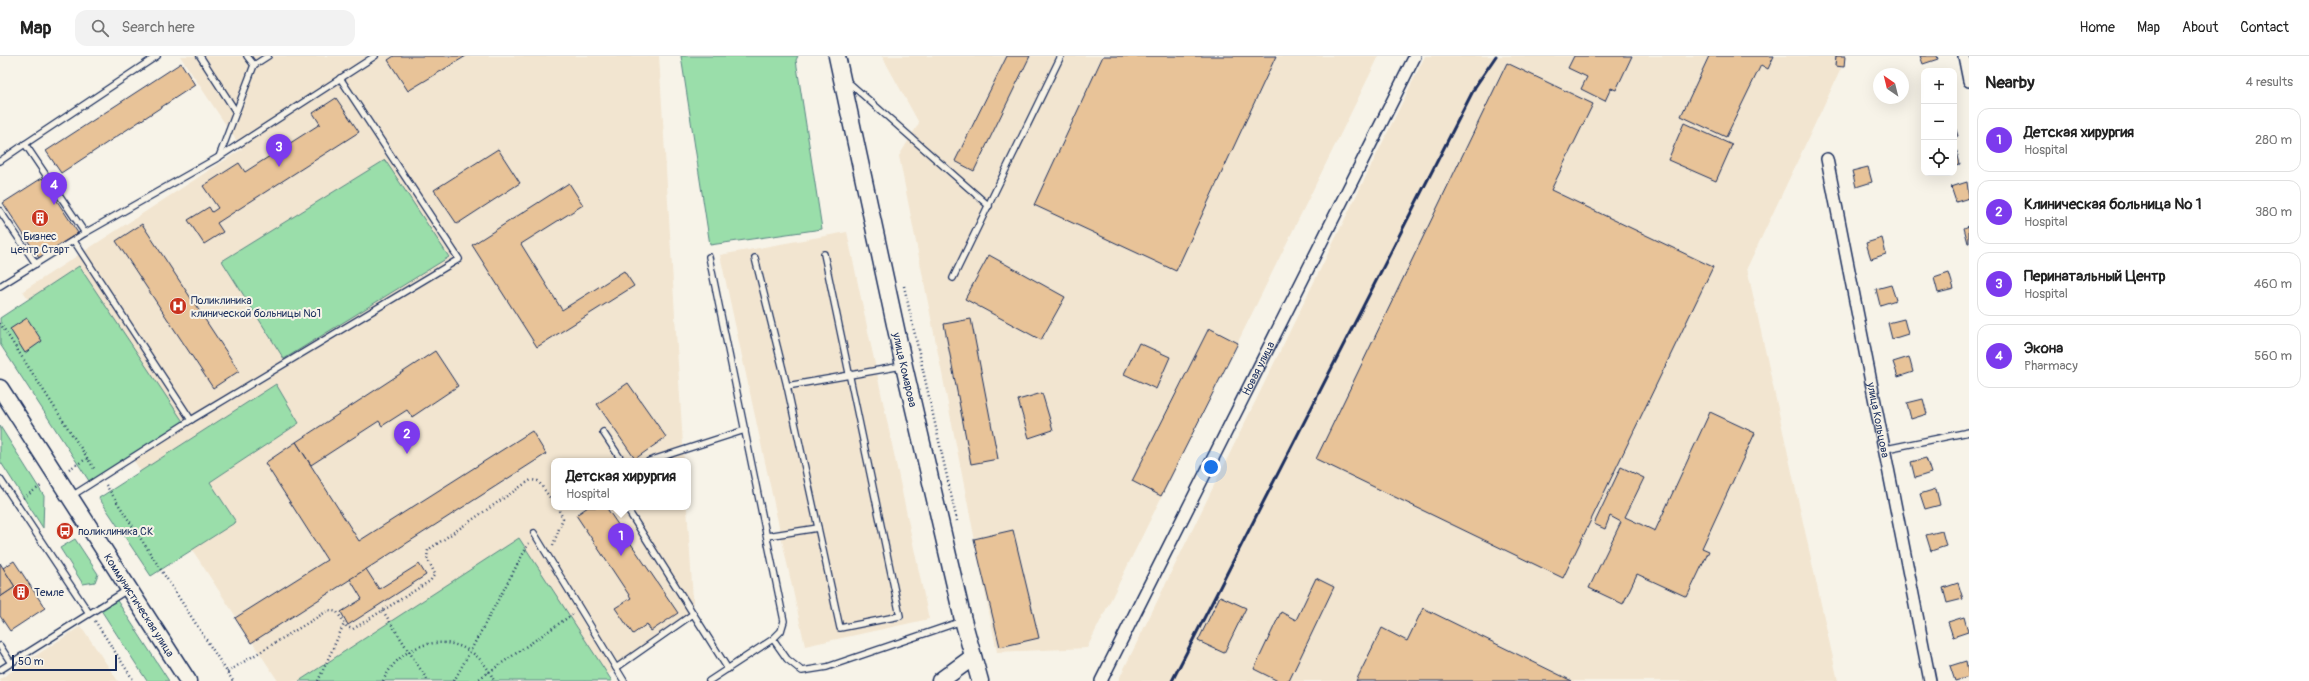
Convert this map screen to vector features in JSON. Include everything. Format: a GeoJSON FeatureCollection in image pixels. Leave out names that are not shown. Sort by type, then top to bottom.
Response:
{"type":"FeatureCollection","features":[{"type":"Feature","properties":{"kind":"street","name":"улица Комарова"},"geometry":{"type":"LineString","coordinates":[[837,56],[904,366],[963,620],[980,681]]}},
{"type":"Feature","properties":{"kind":"street","name":"Новая улица"},"geometry":{"type":"LineString","coordinates":[[1101,681],[1415,56]]}},
{"type":"Feature","properties":{"kind":"street"},"geometry":{"type":"LineString","coordinates":[[1964,56],[1969,81]]}},
{"type":"Feature","properties":{"kind":"street","name":"улица Кольцова"},"geometry":{"type":"LineString","coordinates":[[1827,159],[1886,450],[1930,681]]}},
{"type":"Feature","properties":{"kind":"street","name":"Коммунистическая улица"},"geometry":{"type":"LineString","coordinates":[[0,388],[188,681]]}},
{"type":"Feature","properties":{"kind":"street"},"geometry":{"type":"LineString","coordinates":[[940,681],[973,657]]}},
{"type":"Feature","properties":{"kind":"lane"},"geometry":{"type":"LineString","coordinates":[[0,161],[157,56]]}},
{"type":"Feature","properties":{"kind":"lane"},"geometry":{"type":"LineString","coordinates":[[200,56],[236,112]]}},
{"type":"Feature","properties":{"kind":"lane"},"geometry":{"type":"LineString","coordinates":[[247,56],[254,65]]}},
{"type":"Feature","properties":{"kind":"lane"},"geometry":{"type":"LineString","coordinates":[[219,157],[254,65],[268,56]]}},
{"type":"Feature","properties":{"kind":"lane"},"geometry":{"type":"LineString","coordinates":[[0,286],[85,233],[219,157],[375,56]]}},
{"type":"Feature","properties":{"kind":"lane"},"geometry":{"type":"LineString","coordinates":[[953,278],[990,206],[1061,56]]}},
{"type":"Feature","properties":{"kind":"lane"},"geometry":{"type":"LineString","coordinates":[[842,77],[990,206]]}},
{"type":"Feature","properties":{"kind":"lane"},"geometry":{"type":"LineString","coordinates":[[70,497],[191,420],[459,259],[340,78]]}},
{"type":"Feature","properties":{"kind":"lane"},"geometry":{"type":"LineString","coordinates":[[25,144],[85,233]]}},
{"type":"Feature","properties":{"kind":"lane"},"geometry":{"type":"LineString","coordinates":[[0,211],[36,264]]}},
{"type":"Feature","properties":{"kind":"lane"},"geometry":{"type":"LineString","coordinates":[[74,241],[191,420]]}},
{"type":"Feature","properties":{"kind":"lane"},"geometry":{"type":"LineString","coordinates":[[755,258],[787,386],[840,628],[900,616],[848,376],[824,254]]}},
{"type":"Feature","properties":{"kind":"lane"},"geometry":{"type":"LineString","coordinates":[[709,257],[784,621],[781,631],[773,639],[709,681]]}},
{"type":"Feature","properties":{"kind":"lane"},"geometry":{"type":"LineString","coordinates":[[787,386],[904,366]]}},
{"type":"Feature","properties":{"kind":"lane"},"geometry":{"type":"LineString","coordinates":[[658,458],[745,430]]}},
{"type":"Feature","properties":{"kind":"lane"},"geometry":{"type":"LineString","coordinates":[[602,432],[620,458]]}},
{"type":"Feature","properties":{"kind":"lane"},"geometry":{"type":"LineString","coordinates":[[1886,450],[1969,432]]}},
{"type":"Feature","properties":{"kind":"lane"},"geometry":{"type":"LineString","coordinates":[[0,479],[89,613]]}},
{"type":"Feature","properties":{"kind":"lane"},"geometry":{"type":"LineString","coordinates":[[628,510],[728,669]]}},
{"type":"Feature","properties":{"kind":"lane"},"geometry":{"type":"LineString","coordinates":[[767,536],[818,528]]}},
{"type":"Feature","properties":{"kind":"lane"},"geometry":{"type":"LineString","coordinates":[[534,533],[624,681]]}},
{"type":"Feature","properties":{"kind":"lane"},"geometry":{"type":"LineString","coordinates":[[0,670],[129,589]]}},
{"type":"Feature","properties":{"kind":"lane"},"geometry":{"type":"LineString","coordinates":[[616,668],[693,614]]}},
{"type":"Feature","properties":{"kind":"lane"},"geometry":{"type":"LineString","coordinates":[[773,639],[787,659],[802,671],[827,667],[963,620]]}},
{"type":"Feature","properties":{"kind":"lane"},"geometry":{"type":"LineString","coordinates":[[0,646],[11,662]]}},
{"type":"Feature","properties":{"kind":"path"},"geometry":{"type":"LineString","coordinates":[[902,280],[958,525]]}},
{"type":"Feature","properties":{"kind":"path"},"geometry":{"type":"LineString","coordinates":[[0,323],[233,681]]}},
{"type":"Feature","properties":{"kind":"path"},"geometry":{"type":"LineString","coordinates":[[69,469],[88,458]]}},
{"type":"Feature","properties":{"kind":"path"},"geometry":{"type":"LineString","coordinates":[[227,672],[329,610],[337,612],[347,627],[353,629],[383,611],[434,578],[434,570],[426,554],[432,546],[532,480],[538,481],[551,499]]}},
{"type":"Feature","properties":{"kind":"path"},"geometry":{"type":"LineString","coordinates":[[16,503],[41,486]]}},
{"type":"Feature","properties":{"kind":"path"},"geometry":{"type":"LineString","coordinates":[[555,567],[553,544],[563,518],[559,510]]}},
{"type":"Feature","properties":{"kind":"path"},"geometry":{"type":"LineString","coordinates":[[454,681],[534,533]]}},
{"type":"Feature","properties":{"kind":"path"},"geometry":{"type":"LineString","coordinates":[[476,681],[580,609]]}},
{"type":"Feature","properties":{"kind":"path"},"geometry":{"type":"LineString","coordinates":[[383,611],[428,681]]}},
{"type":"Feature","properties":{"kind":"path"},"geometry":{"type":"LineString","coordinates":[[89,613],[134,681]]}},
{"type":"Feature","properties":{"kind":"path"},"geometry":{"type":"LineString","coordinates":[[318,681],[344,623]]}},
{"type":"Feature","properties":{"kind":"path"},"geometry":{"type":"LineString","coordinates":[[383,681],[389,668],[408,651],[420,645],[440,642],[459,646],[476,655],[490,671],[494,681]]}},
{"type":"Feature","properties":{"kind":"shaded area"},"geometry":{"type":"Polygon","coordinates":[[[180,56],[659,56],[684,458],[551,458],[551,510],[687,510],[694,616],[599,681],[278,681],[23,291],[242,149],[180,56]]]}},
{"type":"Feature","properties":{"kind":"shaded area"},"geometry":{"type":"Polygon","coordinates":[[[882,56],[1379,56],[1087,648],[997,652],[899,156],[919,123],[882,56]]]}},
{"type":"Feature","properties":{"kind":"shaded area"},"geometry":{"type":"Polygon","coordinates":[[[1425,56],[1847,56],[1747,268],[1838,681],[1118,681],[1425,56]]]}},
{"type":"Feature","properties":{"kind":"shaded area"},"geometry":{"type":"Polygon","coordinates":[[[847,232],[929,619],[805,646],[720,255],[847,232]]]}},
{"type":"Feature","properties":{"kind":"shaded area"},"geometry":{"type":"Polygon","coordinates":[[[81,626],[118,681],[0,681],[0,679],[81,626]]]}},
{"type":"Feature","properties":{"kind":"green space"},"geometry":{"type":"Polygon","coordinates":[[[681,56],[798,56],[796,60],[822,229],[710,245],[681,56]]]}},
{"type":"Feature","properties":{"kind":"green space"},"geometry":{"type":"Polygon","coordinates":[[[385,160],[449,257],[284,359],[222,261],[385,160]]]}},
{"type":"Feature","properties":{"kind":"green space"},"geometry":{"type":"Polygon","coordinates":[[[79,266],[184,423],[91,484],[0,344],[0,318],[79,266]]]}},
{"type":"Feature","properties":{"kind":"green space"},"geometry":{"type":"Polygon","coordinates":[[[276,384],[299,423],[210,482],[236,522],[151,576],[99,498],[276,384]]]}},
{"type":"Feature","properties":{"kind":"green space"},"geometry":{"type":"Polygon","coordinates":[[[0,426],[44,496],[43,528],[0,461],[0,426]]]}},
{"type":"Feature","properties":{"kind":"green space"},"geometry":{"type":"Polygon","coordinates":[[[519,538],[612,681],[299,681],[519,538]]]}},
{"type":"Feature","properties":{"kind":"green space"},"geometry":{"type":"Polygon","coordinates":[[[75,539],[98,574],[95,582],[83,584],[60,548],[75,539]]]}},
{"type":"Feature","properties":{"kind":"green space"},"geometry":{"type":"Polygon","coordinates":[[[116,599],[169,681],[147,681],[97,604],[116,599]]]}},
{"type":"Feature","properties":{"kind":"building"},"geometry":{"type":"Polygon","coordinates":[[[394,56],[466,56],[408,91],[388,60],[394,56]]]}},
{"type":"Feature","properties":{"kind":"building"},"geometry":{"type":"Polygon","coordinates":[[[1007,56],[1030,56],[974,171],[955,161],[1007,56]]]}},
{"type":"Feature","properties":{"kind":"building"},"geometry":{"type":"Polygon","coordinates":[[[1103,56],[1276,56],[1176,271],[1034,205],[1103,56]]]}},
{"type":"Feature","properties":{"kind":"building"},"geometry":{"type":"Polygon","coordinates":[[[1574,56],[1632,56],[1616,90],[1611,88],[1605,101],[1581,89],[1587,77],[1568,68],[1574,56]]]}},
{"type":"Feature","properties":{"kind":"building"},"geometry":{"type":"Polygon","coordinates":[[[1709,56],[1774,56],[1768,69],[1761,65],[1726,137],[1681,116],[1709,56]]]}},
{"type":"Feature","properties":{"kind":"building"},"geometry":{"type":"Polygon","coordinates":[[[1836,56],[1845,56],[1844,67],[1835,66],[1836,56]]]}},
{"type":"Feature","properties":{"kind":"building"},"geometry":{"type":"Polygon","coordinates":[[[1920,56],[1937,56],[1938,59],[1923,64],[1920,56]]]}},
{"type":"Feature","properties":{"kind":"building"},"geometry":{"type":"Polygon","coordinates":[[[181,63],[195,85],[61,173],[46,151],[181,63]]]}},
{"type":"Feature","properties":{"kind":"building"},"geometry":{"type":"Polygon","coordinates":[[[1507,63],[1593,104],[1551,190],[1713,267],[1563,578],[1316,459],[1507,63]]]}},
{"type":"Feature","properties":{"kind":"building"},"geometry":{"type":"Polygon","coordinates":[[[336,98],[359,132],[217,223],[223,232],[204,244],[188,220],[209,207],[212,212],[218,208],[203,186],[239,163],[245,172],[320,124],[313,113],[336,98]]]}},
{"type":"Feature","properties":{"kind":"building"},"geometry":{"type":"Polygon","coordinates":[[[1684,123],[1732,145],[1716,181],[1668,160],[1684,123]]]}},
{"type":"Feature","properties":{"kind":"building"},"geometry":{"type":"Polygon","coordinates":[[[498,149],[520,183],[457,224],[434,190],[498,149]]]}},
{"type":"Feature","properties":{"kind":"building"},"geometry":{"type":"Polygon","coordinates":[[[1957,152],[1960,164],[1957,165],[1957,152]]]}},
{"type":"Feature","properties":{"kind":"building"},"geometry":{"type":"Polygon","coordinates":[[[1868,167],[1872,182],[1856,187],[1852,171],[1868,167]]]}},
{"type":"Feature","properties":{"kind":"building","name":"Бизнес центр Старт"},"geometry":{"type":"Polygon","coordinates":[[[42,178],[78,233],[39,258],[3,203],[42,178]]]}},
{"type":"Feature","properties":{"kind":"building"},"geometry":{"type":"Polygon","coordinates":[[[1967,182],[1969,198],[1956,202],[1951,187],[1967,182]]]}},
{"type":"Feature","properties":{"kind":"building"},"geometry":{"type":"Polygon","coordinates":[[[569,183],[583,205],[521,244],[562,310],[624,271],[634,286],[537,347],[472,245],[569,183]]]}},
{"type":"Feature","properties":{"kind":"building","name":"Поликлиника клинической больницы №1"},"geometry":{"type":"Polygon","coordinates":[[[142,224],[239,371],[213,388],[116,241],[142,224]]]}},
{"type":"Feature","properties":{"kind":"building"},"geometry":{"type":"Polygon","coordinates":[[[1969,226],[1969,243],[1968,243],[1964,228],[1969,226]]]}},
{"type":"Feature","properties":{"kind":"building"},"geometry":{"type":"Polygon","coordinates":[[[1882,238],[1886,254],[1871,259],[1866,243],[1882,238]]]}},
{"type":"Feature","properties":{"kind":"building"},"geometry":{"type":"Polygon","coordinates":[[[989,255],[1065,297],[1041,340],[965,299],[989,255]]]}},
{"type":"Feature","properties":{"kind":"building"},"geometry":{"type":"Polygon","coordinates":[[[1949,273],[1954,289],[1938,293],[1934,278],[1949,273]]]}},
{"type":"Feature","properties":{"kind":"building"},"geometry":{"type":"Polygon","coordinates":[[[1891,285],[1896,300],[1880,305],[1876,289],[1891,285]]]}},
{"type":"Feature","properties":{"kind":"building"},"geometry":{"type":"Polygon","coordinates":[[[27,318],[42,341],[25,353],[10,329],[27,318]]]}},
{"type":"Feature","properties":{"kind":"building"},"geometry":{"type":"Polygon","coordinates":[[[971,319],[998,459],[971,464],[944,324],[971,319]]]}},
{"type":"Feature","properties":{"kind":"building"},"geometry":{"type":"Polygon","coordinates":[[[1904,319],[1908,334],[1892,339],[1888,323],[1904,319]]]}},
{"type":"Feature","properties":{"kind":"building"},"geometry":{"type":"Polygon","coordinates":[[[1209,328],[1238,343],[1161,496],[1132,481],[1209,328]]]}},
{"type":"Feature","properties":{"kind":"building"},"geometry":{"type":"Polygon","coordinates":[[[1139,343],[1170,357],[1156,389],[1124,374],[1139,343]]]}},
{"type":"Feature","properties":{"kind":"building"},"geometry":{"type":"Polygon","coordinates":[[[435,351],[458,386],[412,417],[407,410],[382,426],[379,421],[311,465],[296,442],[435,351]]]}},
{"type":"Feature","properties":{"kind":"building"},"geometry":{"type":"Polygon","coordinates":[[[1909,357],[1913,372],[1898,377],[1893,362],[1909,357]]]}},
{"type":"Feature","properties":{"kind":"building"},"geometry":{"type":"Polygon","coordinates":[[[628,383],[666,437],[634,458],[597,404],[628,383]]]}},
{"type":"Feature","properties":{"kind":"building"},"geometry":{"type":"Polygon","coordinates":[[[1042,393],[1053,430],[1029,438],[1018,400],[1042,393]]]}},
{"type":"Feature","properties":{"kind":"building"},"geometry":{"type":"Polygon","coordinates":[[[1923,399],[1927,414],[1911,419],[1907,403],[1923,399]]]}},
{"type":"Feature","properties":{"kind":"building"},"geometry":{"type":"Polygon","coordinates":[[[1710,412],[1755,433],[1702,548],[1709,551],[1687,597],[1637,574],[1623,604],[1589,588],[1621,522],[1610,516],[1605,529],[1594,524],[1621,467],[1644,478],[1625,517],[1655,531],[1710,412]]]}},
{"type":"Feature","properties":{"kind":"building"},"geometry":{"type":"Polygon","coordinates":[[[532,431],[546,454],[251,643],[235,618],[327,560],[265,463],[296,442],[359,541],[532,431]]]}},
{"type":"Feature","properties":{"kind":"building"},"geometry":{"type":"Polygon","coordinates":[[[1926,458],[1931,473],[1915,478],[1911,462],[1926,458]]]}},
{"type":"Feature","properties":{"kind":"building"},"geometry":{"type":"Polygon","coordinates":[[[1936,489],[1940,505],[1925,509],[1920,494],[1936,489]]]}},
{"type":"Feature","properties":{"kind":"building"},"geometry":{"type":"Polygon","coordinates":[[[584,510],[608,510],[678,613],[651,631],[647,624],[633,634],[615,608],[631,598],[576,515],[584,510]]]}},
{"type":"Feature","properties":{"kind":"building"},"geometry":{"type":"Polygon","coordinates":[[[1013,530],[1039,638],[1000,647],[974,539],[1013,530]]]}},
{"type":"Feature","properties":{"kind":"building"},"geometry":{"type":"Polygon","coordinates":[[[1942,531],[1946,546],[1931,551],[1926,535],[1942,531]]]}},
{"type":"Feature","properties":{"kind":"building","name":"Темле"},"geometry":{"type":"Polygon","coordinates":[[[14,561],[45,608],[10,631],[0,616],[0,597],[15,587],[3,568],[14,561]]]}},
{"type":"Feature","properties":{"kind":"building"},"geometry":{"type":"Polygon","coordinates":[[[0,563],[15,587],[0,597],[0,563]]]}},
{"type":"Feature","properties":{"kind":"building"},"geometry":{"type":"Polygon","coordinates":[[[419,564],[426,575],[348,625],[341,612],[362,599],[350,579],[366,569],[379,589],[419,564]]]}},
{"type":"Feature","properties":{"kind":"building"},"geometry":{"type":"Polygon","coordinates":[[[1316,578],[1334,587],[1289,681],[1278,681],[1254,669],[1281,612],[1296,620],[1316,578]]]}},
{"type":"Feature","properties":{"kind":"building"},"geometry":{"type":"Polygon","coordinates":[[[1958,583],[1963,599],[1947,603],[1943,588],[1958,583]]]}},
{"type":"Feature","properties":{"kind":"building"},"geometry":{"type":"Polygon","coordinates":[[[1220,596],[1246,608],[1224,653],[1198,641],[1220,596]]]}},
{"type":"Feature","properties":{"kind":"building"},"geometry":{"type":"Polygon","coordinates":[[[1423,608],[1572,681],[1356,681],[1382,628],[1407,641],[1423,608]]]}},
{"type":"Feature","properties":{"kind":"building"},"geometry":{"type":"Polygon","coordinates":[[[1964,617],[1968,632],[1953,637],[1948,622],[1964,617]]]}},
{"type":"Feature","properties":{"kind":"building"},"geometry":{"type":"Polygon","coordinates":[[[1966,661],[1969,677],[1955,681],[1950,666],[1966,661]]]}},
{"type":"Feature","properties":{"kind":"railway"},"geometry":{"type":"LineString","coordinates":[[1172,681],[1475,87],[1496,56]]}},
{"type":"Feature","properties":{"kind":"place","name":"Перинатальный Центр"},"geometry":{"type":"Point","coordinates":[279,167]}},
{"type":"Feature","properties":{"kind":"place","name":"Экона"},"geometry":{"type":"Point","coordinates":[54,205]}},
{"type":"Feature","properties":{"kind":"place","name":"Бизнес центр Старт"},"geometry":{"type":"Point","coordinates":[40,218]}},
{"type":"Feature","properties":{"kind":"place","name":"Поликлиника клинической больницы №1"},"geometry":{"type":"Point","coordinates":[178,306]}},
{"type":"Feature","properties":{"kind":"place","name":"Клиническая больница № 1"},"geometry":{"type":"Point","coordinates":[407,454]}},
{"type":"Feature","properties":{"kind":"place","name":"поликлиника СК"},"geometry":{"type":"Point","coordinates":[65,531]}},
{"type":"Feature","properties":{"kind":"place","name":"Детская хирургия"},"geometry":{"type":"Point","coordinates":[621,556]}},
{"type":"Feature","properties":{"kind":"place","name":"Темле"},"geometry":{"type":"Point","coordinates":[21,592]}}]}
